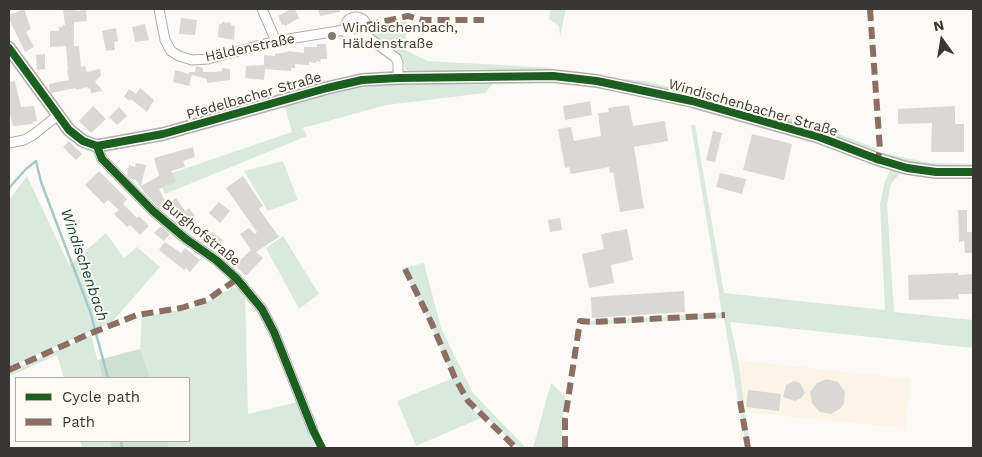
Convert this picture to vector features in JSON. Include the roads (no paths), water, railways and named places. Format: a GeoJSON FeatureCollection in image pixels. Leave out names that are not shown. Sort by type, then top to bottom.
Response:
{"type":"FeatureCollection","features":[{"type":"Feature","properties":{"kind":"street","name":"Häldenstraße"},"geometry":{"type":"LineString","coordinates":[[159,9],[165,40],[171,51],[192,60],[208,59],[276,41],[344,30]]}},
{"type":"Feature","properties":{"kind":"street"},"geometry":{"type":"LineString","coordinates":[[262,9],[276,41]]}},
{"type":"Feature","properties":{"kind":"street"},"geometry":{"type":"LineString","coordinates":[[353,12],[365,21],[367,28],[362,38],[353,39],[344,30],[346,21],[353,12]]}},
{"type":"Feature","properties":{"kind":"street"},"geometry":{"type":"LineString","coordinates":[[365,35],[396,58],[398,78]]}},
{"type":"Feature","properties":{"kind":"street"},"geometry":{"type":"LineString","coordinates":[[9,48],[69,130],[83,141],[97,146]]}},
{"type":"Feature","properties":{"kind":"street","name":"Pfedelbacher Straße"},"geometry":{"type":"LineString","coordinates":[[97,146],[163,134],[362,80],[553,76]]}},
{"type":"Feature","properties":{"kind":"street","name":"Windischenbacher Straße"},"geometry":{"type":"LineString","coordinates":[[553,76],[596,80],[692,101],[819,137],[907,168],[936,172],[973,172]]}},
{"type":"Feature","properties":{"kind":"street"},"geometry":{"type":"LineString","coordinates":[[9,143],[24,140],[58,116]]}},
{"type":"Feature","properties":{"kind":"street","name":"Burghofstraße"},"geometry":{"type":"LineString","coordinates":[[97,146],[102,159],[153,211],[186,239],[216,260],[237,279],[262,309],[274,332],[313,430]]}},
{"type":"Feature","properties":{"kind":"waterway","name":"Windischenbach"},"geometry":{"type":"LineString","coordinates":[[9,188],[36,161],[41,182],[90,311],[108,377]]}},
{"type":"Feature","properties":{"kind":"waterway","name":"Windischenbach"},"geometry":{"type":"LineString","coordinates":[[121,442],[122,448]]}},
{"type":"Feature","properties":{"kind":"place","name":"Windischenbach, Häldenstraße"},"geometry":{"type":"Point","coordinates":[332,36]}}]}
